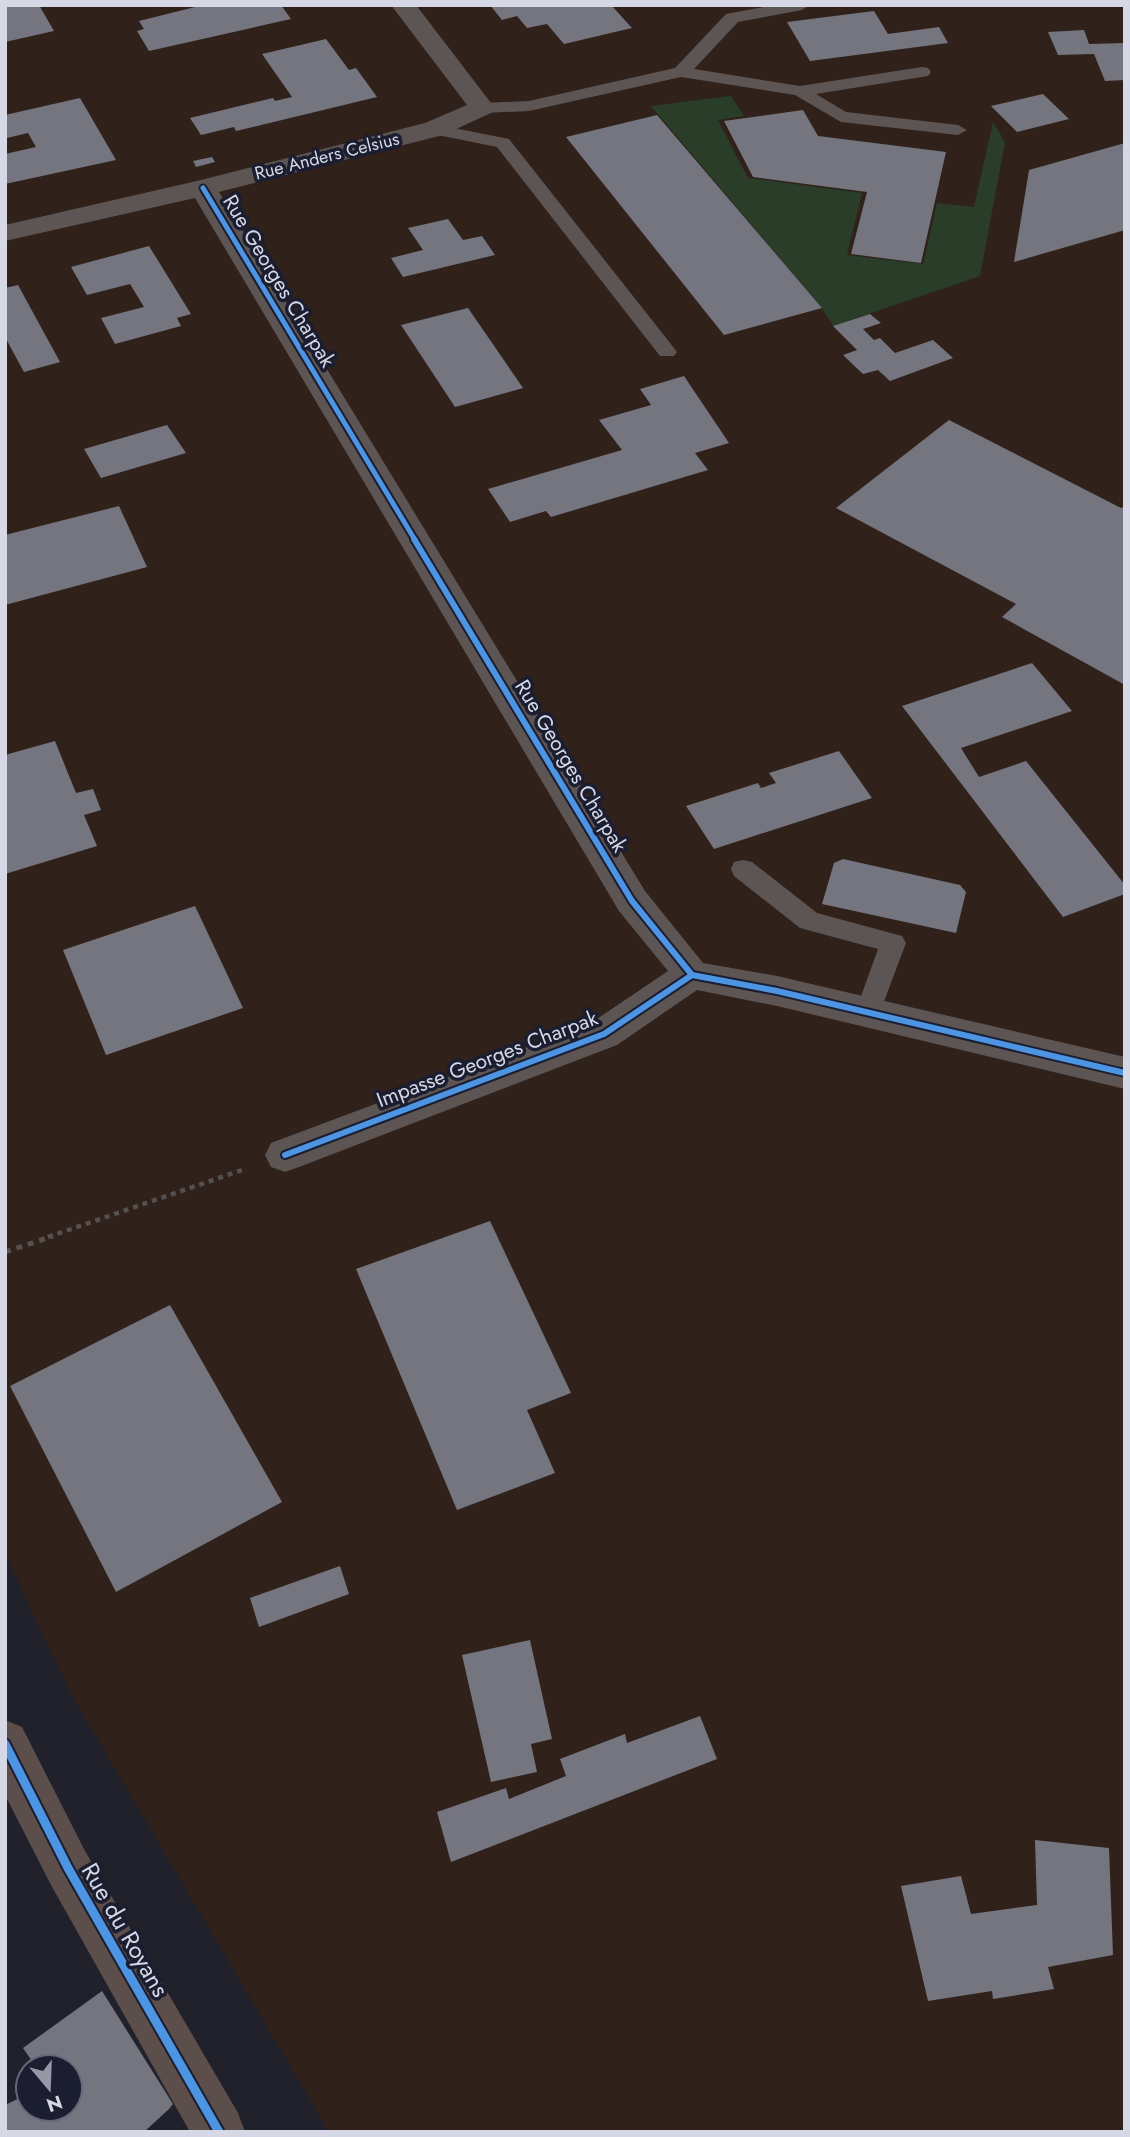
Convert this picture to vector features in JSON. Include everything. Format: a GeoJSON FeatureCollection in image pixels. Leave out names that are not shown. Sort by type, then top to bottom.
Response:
{"type":"FeatureCollection","features":[{"type":"Feature","properties":{"kind":"street"},"geometry":{"type":"LineString","coordinates":[[403,5],[482,108]]}},
{"type":"Feature","properties":{"kind":"street","name":"Rue Anders Celsius"},"geometry":{"type":"LineString","coordinates":[[5,233],[202,188],[434,129],[482,108]]}},
{"type":"Feature","properties":{"kind":"street","name":"Rue Georges Charpak"},"geometry":{"type":"LineString","coordinates":[[202,188],[632,901],[692,975]]}},
{"type":"Feature","properties":{"kind":"street"},"geometry":{"type":"LineString","coordinates":[[692,975],[1125,1073]]}},
{"type":"Feature","properties":{"kind":"street","name":"Impasse Georges Charpak"},"geometry":{"type":"LineString","coordinates":[[285,1155],[604,1034],[692,975]]}},
{"type":"Feature","properties":{"kind":"street","name":"Rue du Royans"},"geometry":{"type":"LineString","coordinates":[[5,1744],[68,1868],[219,2132]]}},
{"type":"Feature","properties":{"kind":"lane"},"geometry":{"type":"LineString","coordinates":[[681,72],[732,18],[802,5]]}},
{"type":"Feature","properties":{"kind":"lane"},"geometry":{"type":"LineString","coordinates":[[482,108],[529,106],[681,72],[800,91],[922,72]]}},
{"type":"Feature","properties":{"kind":"lane"},"geometry":{"type":"LineString","coordinates":[[800,91],[841,117],[958,130]]}},
{"type":"Feature","properties":{"kind":"lane"},"geometry":{"type":"LineString","coordinates":[[434,129],[503,143],[667,352]]}},
{"type":"Feature","properties":{"kind":"lane"},"geometry":{"type":"LineString","coordinates":[[743,869],[809,920],[893,943],[868,1013]]}},
{"type":"Feature","properties":{"kind":"path"},"geometry":{"type":"LineString","coordinates":[[5,1252],[285,1155]]}},
{"type":"Feature","properties":{"kind":"shaded area"},"geometry":{"type":"Polygon","coordinates":[[[5,5],[1125,5],[1125,2132],[329,2132],[71,1694],[5,1554],[5,5]]]}},
{"type":"Feature","properties":{"kind":"green space"},"geometry":{"type":"Polygon","coordinates":[[[731,96],[744,116],[718,120],[748,178],[862,193],[847,255],[923,264],[937,203],[974,207],[993,122],[1005,142],[980,276],[833,326],[822,308],[651,106],[731,96]]]}},
{"type":"Feature","properties":{"kind":"building"},"geometry":{"type":"Polygon","coordinates":[[[7,5],[39,5],[54,31],[5,42],[7,5]]]}},
{"type":"Feature","properties":{"kind":"building"},"geometry":{"type":"Polygon","coordinates":[[[203,5],[281,5],[291,19],[149,51],[137,31],[144,29],[139,21],[203,5]]]}},
{"type":"Feature","properties":{"kind":"building"},"geometry":{"type":"Polygon","coordinates":[[[490,5],[611,5],[632,28],[564,44],[547,24],[527,28],[517,16],[502,20],[490,5]]]}},
{"type":"Feature","properties":{"kind":"building"},"geometry":{"type":"Polygon","coordinates":[[[874,11],[888,34],[939,27],[948,43],[810,61],[787,22],[874,11]]]}},
{"type":"Feature","properties":{"kind":"building"},"geometry":{"type":"Polygon","coordinates":[[[1084,30],[1089,44],[1125,43],[1125,80],[1105,81],[1094,54],[1058,55],[1048,32],[1084,30]]]}},
{"type":"Feature","properties":{"kind":"building"},"geometry":{"type":"Polygon","coordinates":[[[326,39],[349,70],[356,68],[377,97],[236,131],[234,127],[201,135],[190,118],[273,98],[275,101],[292,97],[262,54],[326,39]]]}},
{"type":"Feature","properties":{"kind":"building"},"geometry":{"type":"Polygon","coordinates":[[[1043,94],[1069,119],[1017,132],[991,106],[1043,94]]]}},
{"type":"Feature","properties":{"kind":"building"},"geometry":{"type":"Polygon","coordinates":[[[80,98],[116,160],[5,184],[5,154],[36,147],[28,133],[7,138],[5,115],[80,98]]]}},
{"type":"Feature","properties":{"kind":"building"},"geometry":{"type":"Polygon","coordinates":[[[803,110],[818,136],[946,152],[921,263],[851,254],[867,192],[753,177],[724,121],[803,110]]]}},
{"type":"Feature","properties":{"kind":"building"},"geometry":{"type":"Polygon","coordinates":[[[657,115],[822,308],[724,335],[566,137],[657,115]]]}},
{"type":"Feature","properties":{"kind":"building"},"geometry":{"type":"Polygon","coordinates":[[[1125,143],[1125,230],[1014,262],[1029,170],[1125,143]]]}},
{"type":"Feature","properties":{"kind":"building"},"geometry":{"type":"Polygon","coordinates":[[[212,157],[215,162],[196,167],[193,161],[212,157]]]}},
{"type":"Feature","properties":{"kind":"building"},"geometry":{"type":"Polygon","coordinates":[[[448,219],[463,240],[482,236],[495,255],[403,277],[391,258],[423,250],[408,228],[448,219]]]}},
{"type":"Feature","properties":{"kind":"building"},"geometry":{"type":"Polygon","coordinates":[[[149,246],[191,314],[177,318],[181,326],[115,344],[101,318],[144,307],[130,284],[87,295],[71,267],[149,246]]]}},
{"type":"Feature","properties":{"kind":"building"},"geometry":{"type":"Polygon","coordinates":[[[18,285],[60,362],[24,372],[5,337],[5,288],[18,285]]]}},
{"type":"Feature","properties":{"kind":"building"},"geometry":{"type":"Polygon","coordinates":[[[468,308],[523,388],[455,407],[401,325],[468,308]]]}},
{"type":"Feature","properties":{"kind":"building"},"geometry":{"type":"Polygon","coordinates":[[[870,314],[881,323],[863,329],[874,340],[880,338],[895,353],[933,340],[953,358],[890,381],[878,370],[863,374],[843,355],[857,350],[833,326],[870,314]]]}},
{"type":"Feature","properties":{"kind":"building"},"geometry":{"type":"Polygon","coordinates":[[[684,376],[729,443],[695,453],[708,470],[551,517],[546,511],[510,522],[488,489],[622,450],[599,420],[651,405],[640,389],[684,376]]]}},
{"type":"Feature","properties":{"kind":"building"},"geometry":{"type":"Polygon","coordinates":[[[949,420],[1121,508],[1125,506],[1125,685],[1002,617],[1016,604],[836,508],[949,420]]]}},
{"type":"Feature","properties":{"kind":"building"},"geometry":{"type":"Polygon","coordinates":[[[167,425],[186,453],[101,478],[84,449],[167,425]]]}},
{"type":"Feature","properties":{"kind":"building"},"geometry":{"type":"Polygon","coordinates":[[[119,506],[147,567],[5,605],[5,535],[119,506]]]}},
{"type":"Feature","properties":{"kind":"building"},"geometry":{"type":"Polygon","coordinates":[[[1032,663],[1072,711],[961,748],[979,777],[1026,761],[1125,885],[1125,894],[1063,917],[902,706],[1032,663]]]}},
{"type":"Feature","properties":{"kind":"building"},"geometry":{"type":"Polygon","coordinates":[[[55,741],[76,793],[93,789],[101,810],[84,815],[97,846],[5,874],[5,755],[55,741]]]}},
{"type":"Feature","properties":{"kind":"building"},"geometry":{"type":"Polygon","coordinates":[[[839,751],[872,798],[714,849],[686,806],[758,783],[761,788],[776,783],[769,773],[839,751]]]}},
{"type":"Feature","properties":{"kind":"building"},"geometry":{"type":"Polygon","coordinates":[[[843,859],[960,885],[966,892],[956,933],[822,904],[834,863],[843,859]]]}},
{"type":"Feature","properties":{"kind":"building"},"geometry":{"type":"Polygon","coordinates":[[[195,906],[243,1008],[106,1055],[63,950],[195,906]]]}},
{"type":"Feature","properties":{"kind":"building"},"geometry":{"type":"Polygon","coordinates":[[[490,1221],[571,1393],[527,1410],[555,1473],[457,1510],[356,1269],[490,1221]]]}},
{"type":"Feature","properties":{"kind":"building"},"geometry":{"type":"Polygon","coordinates":[[[170,1305],[282,1502],[116,1592],[10,1386],[170,1305]]]}},
{"type":"Feature","properties":{"kind":"building"},"geometry":{"type":"Polygon","coordinates":[[[340,1566],[349,1594],[259,1627],[250,1598],[340,1566]]]}},
{"type":"Feature","properties":{"kind":"building"},"geometry":{"type":"Polygon","coordinates":[[[530,1640],[552,1739],[531,1744],[537,1772],[491,1782],[462,1655],[530,1640]]]}},
{"type":"Feature","properties":{"kind":"building"},"geometry":{"type":"Polygon","coordinates":[[[700,1716],[717,1759],[451,1862],[437,1812],[506,1788],[509,1799],[566,1776],[560,1759],[625,1734],[627,1743],[700,1716]]]}},
{"type":"Feature","properties":{"kind":"building"},"geometry":{"type":"Polygon","coordinates":[[[1035,1840],[1109,1848],[1113,1955],[1048,1967],[1054,1989],[993,1999],[992,1991],[928,2001],[901,1886],[961,1876],[971,1914],[1037,1905],[1035,1840]]]}},
{"type":"Feature","properties":{"kind":"building"},"geometry":{"type":"Polygon","coordinates":[[[102,1991],[173,2104],[144,2132],[5,2132],[5,2105],[14,2101],[14,2123],[84,2123],[84,2053],[26,2053],[23,2048],[102,1991]]]}},
{"type":"Feature","properties":{"kind":"cycle path"},"geometry":{"type":"LineString","coordinates":[[203,188],[632,901],[692,975],[777,991],[1125,1073]]}},
{"type":"Feature","properties":{"kind":"cycle path"},"geometry":{"type":"LineString","coordinates":[[285,1155],[604,1034],[692,975]]}},
{"type":"Feature","properties":{"kind":"cycle path"},"geometry":{"type":"LineString","coordinates":[[5,1744],[68,1868],[219,2132]]}}]}
